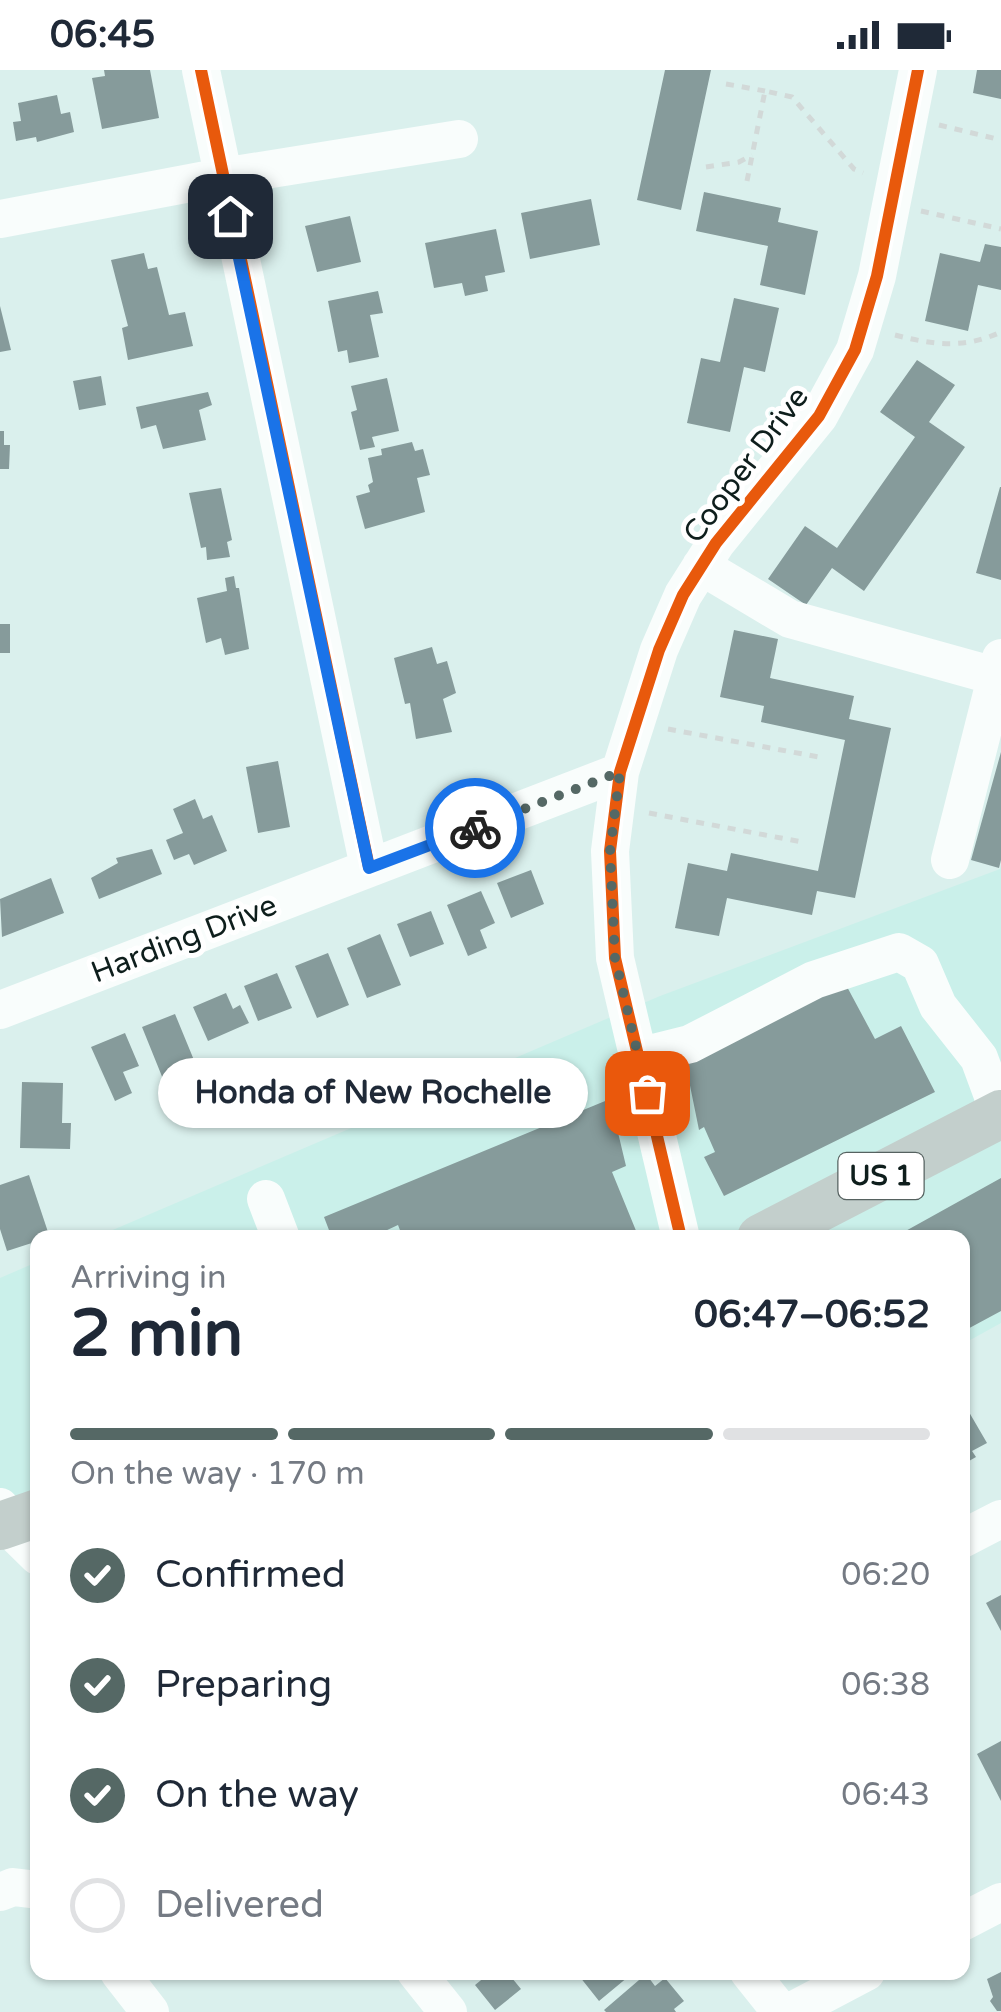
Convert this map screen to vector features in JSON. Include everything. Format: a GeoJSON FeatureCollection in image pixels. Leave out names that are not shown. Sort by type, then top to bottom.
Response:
{"type":"FeatureCollection","features":[{"type":"Feature","properties":{"kind":"main road","name":"US 1"},"geometry":{"type":"LineString","coordinates":[[777,1230],[1001,1115]]}},
{"type":"Feature","properties":{"kind":"street"},"geometry":{"type":"LineString","coordinates":[[201,70],[369,868]]}},
{"type":"Feature","properties":{"kind":"street","name":"Cooper Drive"},"geometry":{"type":"LineString","coordinates":[[679,1230],[615,958],[610,851],[620,772],[659,650],[684,595],[716,542],[819,416],[854,350],[877,276],[918,70]]}},
{"type":"Feature","properties":{"kind":"street"},"geometry":{"type":"LineString","coordinates":[[0,219],[459,139]]}},
{"type":"Feature","properties":{"kind":"street"},"geometry":{"type":"LineString","coordinates":[[701,566],[790,619],[998,667],[950,860]]}},
{"type":"Feature","properties":{"kind":"street","name":"Harding Drive"},"geometry":{"type":"LineString","coordinates":[[0,1010],[620,772]]}},
{"type":"Feature","properties":{"kind":"street"},"geometry":{"type":"LineString","coordinates":[[638,1057],[690,1044],[814,980],[899,952],[920,964],[938,1006],[978,1058],[1001,1115]]}},
{"type":"Feature","properties":{"kind":"street"},"geometry":{"type":"LineString","coordinates":[[266,1199],[278,1230]]}},
{"type":"Feature","properties":{"kind":"street"},"geometry":{"type":"LineString","coordinates":[[970,1535],[1001,1518]]}},
{"type":"Feature","properties":{"kind":"street"},"geometry":{"type":"LineString","coordinates":[[0,1892],[13,1887],[30,1889]]}},
{"type":"Feature","properties":{"kind":"street"},"geometry":{"type":"LineString","coordinates":[[970,1918],[1001,1902]]}},
{"type":"Feature","properties":{"kind":"street"},"geometry":{"type":"LineString","coordinates":[[125,1980],[150,2012]]}},
{"type":"Feature","properties":{"kind":"street"},"geometry":{"type":"LineString","coordinates":[[422,1980],[448,2012]]}},
{"type":"Feature","properties":{"kind":"street"},"geometry":{"type":"LineString","coordinates":[[756,1980],[781,2012]]}},
{"type":"Feature","properties":{"kind":"street"},"geometry":{"type":"LineString","coordinates":[[790,2012],[851,1980]]}},
{"type":"Feature","properties":{"kind":"path"},"geometry":{"type":"LineString","coordinates":[[726,84],[792,97],[854,169],[863,173]]}},
{"type":"Feature","properties":{"kind":"path"},"geometry":{"type":"LineString","coordinates":[[747,181],[765,91]]}},
{"type":"Feature","properties":{"kind":"path"},"geometry":{"type":"LineString","coordinates":[[936,125],[1001,140]]}},
{"type":"Feature","properties":{"kind":"path"},"geometry":{"type":"LineString","coordinates":[[706,167],[739,162],[752,155]]}},
{"type":"Feature","properties":{"kind":"path"},"geometry":{"type":"LineString","coordinates":[[919,210],[1001,228]]}},
{"type":"Feature","properties":{"kind":"path"},"geometry":{"type":"LineString","coordinates":[[887,333],[930,344],[964,346],[1001,332]]}},
{"type":"Feature","properties":{"kind":"path"},"geometry":{"type":"LineString","coordinates":[[665,728],[819,757]]}},
{"type":"Feature","properties":{"kind":"path"},"geometry":{"type":"LineString","coordinates":[[649,813],[802,842]]}},
{"type":"Feature","properties":{"kind":"shaded area"},"geometry":{"type":"Polygon","coordinates":[[[1001,865],[1001,1323],[970,1340],[970,1230],[113,1230],[660,996],[1000,869],[1001,865]]]}},
{"type":"Feature","properties":{"kind":"shaded area"},"geometry":{"type":"Polygon","coordinates":[[[30,1265],[30,1528],[0,1538],[0,1278],[30,1265]]]}},
{"type":"Feature","properties":{"kind":"building"},"geometry":{"type":"Polygon","coordinates":[[[104,70],[150,70],[159,118],[102,129],[92,78],[105,76],[104,70]]]}},
{"type":"Feature","properties":{"kind":"building"},"geometry":{"type":"Polygon","coordinates":[[[665,70],[711,70],[681,210],[637,200],[665,70]]]}},
{"type":"Feature","properties":{"kind":"building"},"geometry":{"type":"Polygon","coordinates":[[[977,70],[1001,70],[1001,99],[973,93],[977,70]]]}},
{"type":"Feature","properties":{"kind":"building"},"geometry":{"type":"Polygon","coordinates":[[[57,95],[61,114],[70,112],[74,132],[37,142],[36,137],[16,141],[13,122],[21,121],[18,103],[57,95]]]}},
{"type":"Feature","properties":{"kind":"building"},"geometry":{"type":"Polygon","coordinates":[[[704,192],[781,208],[778,222],[818,231],[805,295],[760,285],[768,246],[696,231],[704,192]]]}},
{"type":"Feature","properties":{"kind":"building"},"geometry":{"type":"Polygon","coordinates":[[[591,199],[600,245],[530,259],[521,213],[591,199]]]}},
{"type":"Feature","properties":{"kind":"building"},"geometry":{"type":"Polygon","coordinates":[[[350,216],[361,262],[317,272],[305,226],[350,216]]]}},
{"type":"Feature","properties":{"kind":"building"},"geometry":{"type":"Polygon","coordinates":[[[496,229],[505,272],[485,276],[488,291],[465,296],[462,283],[434,288],[425,243],[496,229]]]}},
{"type":"Feature","properties":{"kind":"building"},"geometry":{"type":"Polygon","coordinates":[[[985,244],[1001,247],[1001,290],[978,285],[968,331],[925,321],[940,253],[980,262],[985,244]]]}},
{"type":"Feature","properties":{"kind":"building"},"geometry":{"type":"Polygon","coordinates":[[[144,253],[148,269],[157,267],[169,315],[185,312],[193,346],[128,360],[122,328],[128,326],[111,260],[144,253]]]}},
{"type":"Feature","properties":{"kind":"building"},"geometry":{"type":"Polygon","coordinates":[[[378,291],[383,313],[370,315],[379,357],[349,363],[347,350],[338,352],[328,301],[378,291]]]}},
{"type":"Feature","properties":{"kind":"building"},"geometry":{"type":"Polygon","coordinates":[[[734,298],[779,308],[765,372],[744,367],[730,432],[687,423],[701,358],[720,362],[734,298]]]}},
{"type":"Feature","properties":{"kind":"building"},"geometry":{"type":"Polygon","coordinates":[[[0,306],[11,350],[0,352],[0,306]]]}},
{"type":"Feature","properties":{"kind":"building"},"geometry":{"type":"Polygon","coordinates":[[[917,360],[955,385],[929,422],[965,447],[864,591],[832,568],[806,605],[768,579],[805,526],[837,548],[915,437],[880,412],[917,360]]]}},
{"type":"Feature","properties":{"kind":"building"},"geometry":{"type":"Polygon","coordinates":[[[101,376],[106,405],[79,410],[73,381],[101,376]]]}},
{"type":"Feature","properties":{"kind":"building"},"geometry":{"type":"Polygon","coordinates":[[[387,378],[399,431],[372,437],[375,447],[360,450],[351,412],[357,410],[351,386],[387,378]]]}},
{"type":"Feature","properties":{"kind":"building"},"geometry":{"type":"Polygon","coordinates":[[[208,392],[212,405],[199,410],[206,440],[163,449],[156,425],[141,429],[136,407],[208,392]]]}},
{"type":"Feature","properties":{"kind":"building"},"geometry":{"type":"Polygon","coordinates":[[[0,431],[4,431],[4,445],[10,445],[9,469],[0,469],[0,431]]]}},
{"type":"Feature","properties":{"kind":"building"},"geometry":{"type":"Polygon","coordinates":[[[412,442],[415,451],[423,449],[430,475],[417,478],[425,512],[365,529],[356,496],[370,492],[368,485],[373,482],[368,458],[382,455],[381,449],[412,442]]]}},
{"type":"Feature","properties":{"kind":"building"},"geometry":{"type":"Polygon","coordinates":[[[1001,487],[1001,580],[976,573],[1001,487]]]}},
{"type":"Feature","properties":{"kind":"building"},"geometry":{"type":"Polygon","coordinates":[[[221,488],[232,540],[227,542],[230,557],[207,560],[189,493],[221,488]]]}},
{"type":"Feature","properties":{"kind":"building"},"geometry":{"type":"Polygon","coordinates":[[[234,576],[249,649],[225,655],[221,638],[206,643],[197,598],[227,591],[225,578],[234,576]]]}},
{"type":"Feature","properties":{"kind":"building"},"geometry":{"type":"Polygon","coordinates":[[[0,624],[10,624],[10,653],[0,653],[0,624]]]}},
{"type":"Feature","properties":{"kind":"building"},"geometry":{"type":"Polygon","coordinates":[[[734,630],[778,639],[770,678],[854,696],[849,719],[891,728],[855,898],[817,891],[812,915],[727,898],[719,936],[675,928],[688,863],[727,871],[731,853],[818,871],[845,740],[761,722],[764,706],[720,697],[734,630]]]}},
{"type":"Feature","properties":{"kind":"building"},"geometry":{"type":"Polygon","coordinates":[[[432,647],[437,664],[447,661],[456,693],[443,699],[452,732],[416,739],[410,703],[405,704],[394,658],[432,647]]]}},
{"type":"Feature","properties":{"kind":"building"},"geometry":{"type":"Polygon","coordinates":[[[1001,752],[1001,860],[999,868],[971,860],[1001,752]]]}},
{"type":"Feature","properties":{"kind":"building"},"geometry":{"type":"Polygon","coordinates":[[[278,761],[290,827],[258,833],[246,767],[278,761]]]}},
{"type":"Feature","properties":{"kind":"building"},"geometry":{"type":"Polygon","coordinates":[[[195,799],[203,819],[212,815],[227,851],[194,865],[189,854],[174,860],[166,840],[183,833],[173,809],[195,799]]]}},
{"type":"Feature","properties":{"kind":"building"},"geometry":{"type":"Polygon","coordinates":[[[152,849],[162,874],[99,899],[91,878],[118,863],[116,858],[152,849]]]}},
{"type":"Feature","properties":{"kind":"building"},"geometry":{"type":"Polygon","coordinates":[[[531,870],[544,904],[511,918],[497,883],[531,870]]]}},
{"type":"Feature","properties":{"kind":"building"},"geometry":{"type":"Polygon","coordinates":[[[51,878],[64,913],[2,937],[0,899],[51,878]]]}},
{"type":"Feature","properties":{"kind":"building"},"geometry":{"type":"Polygon","coordinates":[[[481,891],[495,923],[480,930],[487,948],[468,956],[447,905],[481,891]]]}},
{"type":"Feature","properties":{"kind":"building"},"geometry":{"type":"Polygon","coordinates":[[[431,911],[444,944],[410,957],[397,924],[431,911]]]}},
{"type":"Feature","properties":{"kind":"building"},"geometry":{"type":"Polygon","coordinates":[[[380,934],[401,985],[367,998],[347,948],[380,934]]]}},
{"type":"Feature","properties":{"kind":"building"},"geometry":{"type":"Polygon","coordinates":[[[328,953],[349,1005],[317,1018],[295,966],[328,953]]]}},
{"type":"Feature","properties":{"kind":"building"},"geometry":{"type":"Polygon","coordinates":[[[277,973],[292,1008],[258,1021],[244,986],[277,973]]]}},
{"type":"Feature","properties":{"kind":"building"},"geometry":{"type":"Polygon","coordinates":[[[845,983],[875,1039],[901,1026],[935,1092],[724,1196],[704,1157],[715,1152],[704,1127],[699,1130],[685,1061],[845,983]]]}},
{"type":"Feature","properties":{"kind":"building"},"geometry":{"type":"Polygon","coordinates":[[[226,993],[233,1009],[240,1005],[249,1023],[208,1041],[193,1007],[226,993]]]}},
{"type":"Feature","properties":{"kind":"building"},"geometry":{"type":"Polygon","coordinates":[[[175,1014],[196,1065],[163,1079],[142,1027],[175,1014]]]}},
{"type":"Feature","properties":{"kind":"building"},"geometry":{"type":"Polygon","coordinates":[[[125,1033],[139,1066],[123,1072],[132,1093],[115,1101],[91,1047],[125,1033]]]}},
{"type":"Feature","properties":{"kind":"building"},"geometry":{"type":"Polygon","coordinates":[[[22,1082],[63,1083],[62,1123],[71,1123],[70,1149],[20,1148],[22,1082]]]}},
{"type":"Feature","properties":{"kind":"building"},"geometry":{"type":"Polygon","coordinates":[[[610,1099],[626,1166],[612,1172],[636,1230],[400,1230],[398,1225],[387,1230],[329,1230],[324,1217],[610,1099]]]}},
{"type":"Feature","properties":{"kind":"building"},"geometry":{"type":"Polygon","coordinates":[[[29,1175],[47,1230],[30,1230],[30,1244],[7,1251],[0,1229],[0,1185],[29,1175]]]}},
{"type":"Feature","properties":{"kind":"building"},"geometry":{"type":"Polygon","coordinates":[[[1001,1178],[1001,1311],[970,1328],[970,1230],[907,1230],[1001,1178]]]}},
{"type":"Feature","properties":{"kind":"building"},"geometry":{"type":"Polygon","coordinates":[[[970,1414],[987,1443],[972,1451],[976,1457],[970,1460],[970,1414]]]}},
{"type":"Feature","properties":{"kind":"building"},"geometry":{"type":"Polygon","coordinates":[[[1001,1595],[1001,1631],[986,1603],[1001,1595]]]}},
{"type":"Feature","properties":{"kind":"building"},"geometry":{"type":"Polygon","coordinates":[[[1001,1741],[1001,1801],[977,1754],[1001,1741]]]}},
{"type":"Feature","properties":{"kind":"building"},"geometry":{"type":"Polygon","coordinates":[[[1001,1972],[1001,2011],[997,2011],[990,2001],[993,1997],[987,1979],[1001,1972]]]}},
{"type":"Feature","properties":{"kind":"building"},"geometry":{"type":"Polygon","coordinates":[[[481,1980],[514,1980],[521,1989],[495,2010],[475,1985],[481,1980]]]}},
{"type":"Feature","properties":{"kind":"building"},"geometry":{"type":"Polygon","coordinates":[[[582,1980],[624,1980],[599,2001],[582,1980]]]}},
{"type":"Feature","properties":{"kind":"building"},"geometry":{"type":"Polygon","coordinates":[[[639,1980],[650,1980],[655,1986],[667,1980],[684,2001],[674,2009],[676,2012],[604,2010],[639,1980]]]}},
{"type":"Feature","properties":{"kind":"cycle path"},"geometry":{"type":"LineString","coordinates":[[201,70],[369,867]]}},
{"type":"Feature","properties":{"kind":"cycle path"},"geometry":{"type":"LineString","coordinates":[[679,1230],[615,958],[610,851],[620,772],[659,650],[683,595],[716,543],[819,416],[855,350],[877,276],[918,70]]}},
{"type":"Feature","properties":{"kind":"way so far"},"geometry":{"type":"LineString","coordinates":[[475,828],[620,772],[610,851],[615,958],[647,1093]]}},
{"type":"Feature","properties":{"kind":"place","name":"Honda of New Rochelle"},"geometry":{"type":"Point","coordinates":[647,1093]}},
{"type":"Feature","properties":{"kind":"route"},"geometry":{"type":"LineString","coordinates":[[230,216],[369,868],[475,828]]}}]}
